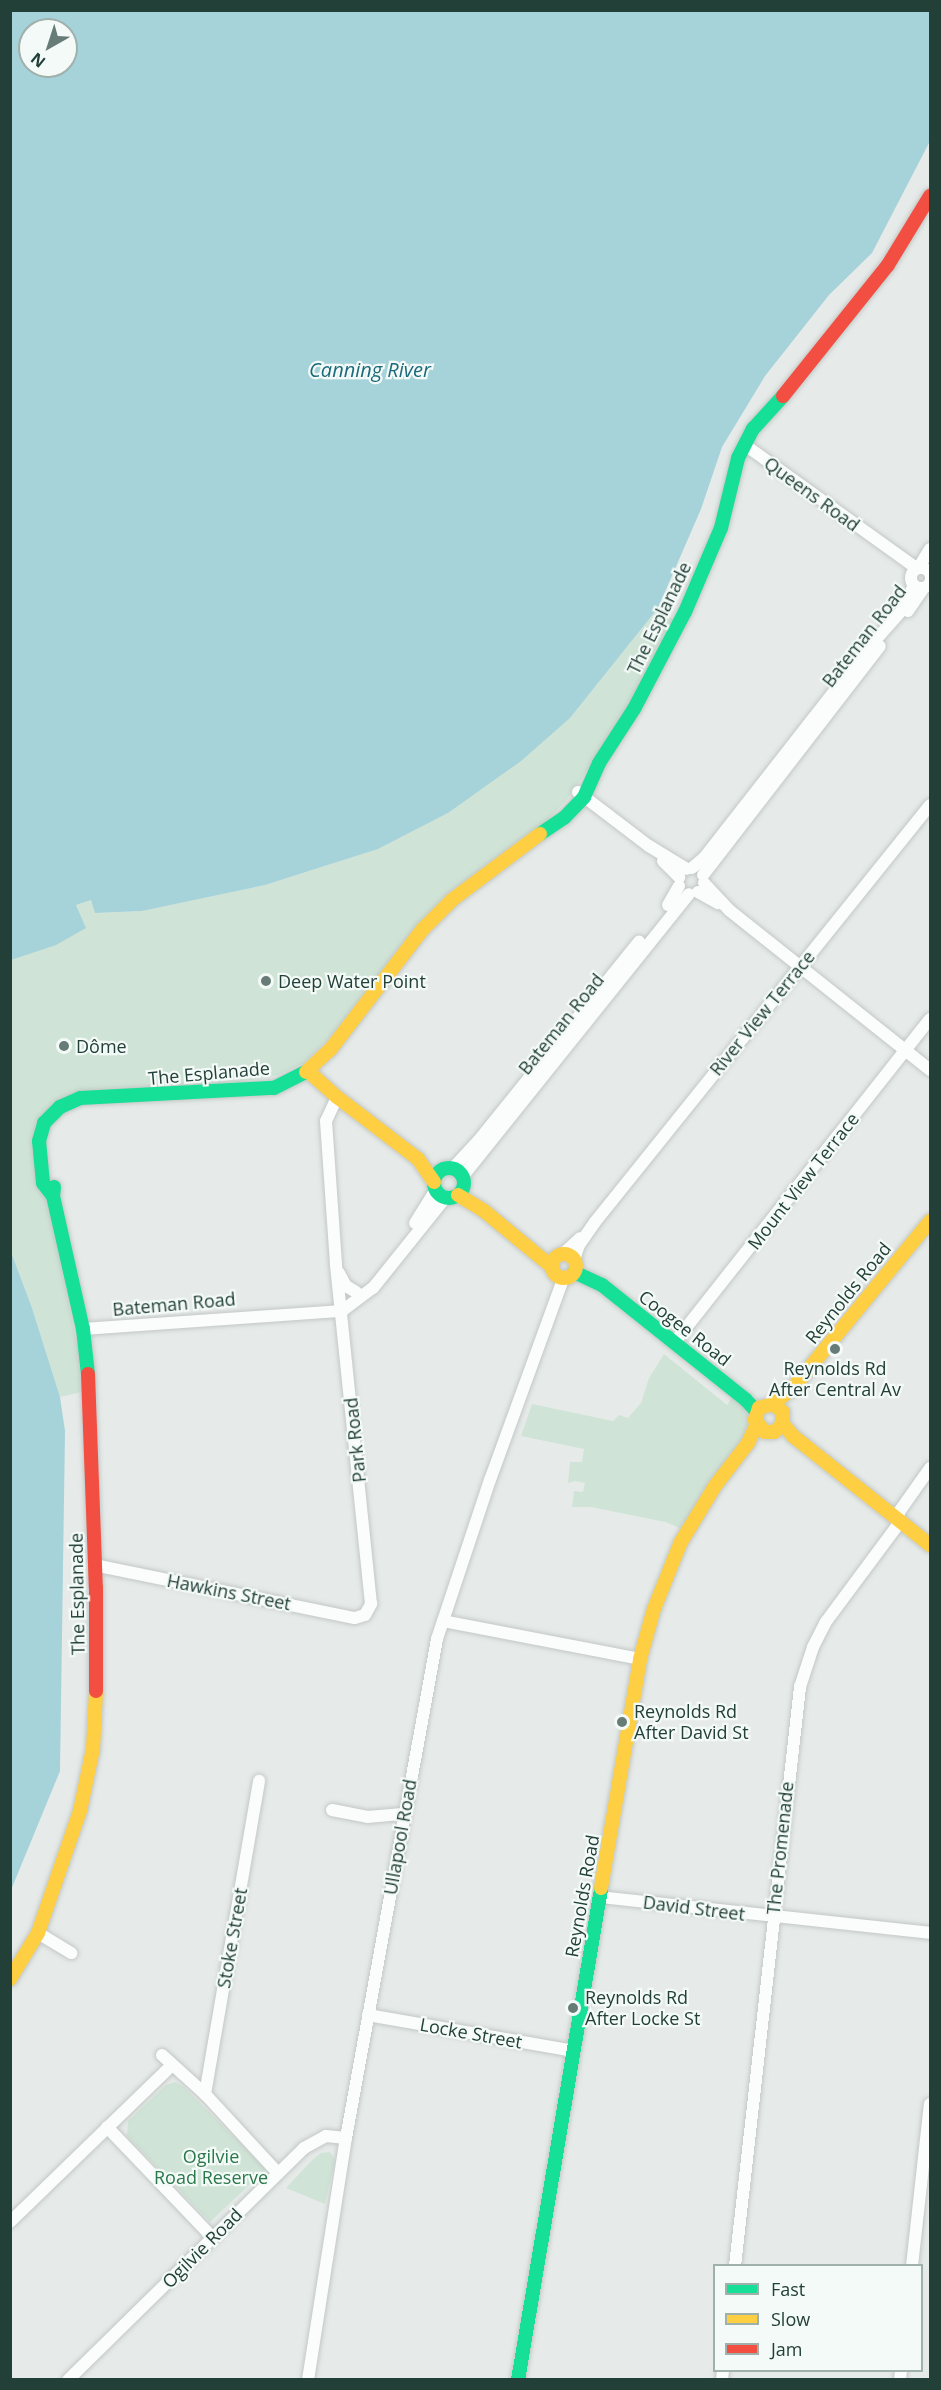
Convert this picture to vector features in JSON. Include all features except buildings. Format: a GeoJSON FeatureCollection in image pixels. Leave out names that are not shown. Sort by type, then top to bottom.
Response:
{"type":"FeatureCollection","features":[{"type":"Feature","properties":{"kind":"street","name":"The Esplanade"},"geometry":{"type":"LineString","coordinates":[[10,1979],[38,1933],[80,1811],[93,1749],[96,1720],[91,1403],[83,1329],[53,1196],[44,1183],[40,1169],[39,1141],[44,1123],[60,1107],[80,1098],[119,1098],[274,1088],[308,1071],[330,1050],[423,929],[452,900],[552,824],[564,818],[634,709],[686,612],[721,528],[734,480],[748,447],[768,415],[888,265],[930,196]]}},
{"type":"Feature","properties":{"kind":"street","name":"Queens Road"},"geometry":{"type":"LineString","coordinates":[[748,447],[923,578]]}},
{"type":"Feature","properties":{"kind":"street","name":"Bateman Road"},"geometry":{"type":"LineString","coordinates":[[83,1329],[268,1315],[272,1311],[341,1306],[366,1294],[380,1280],[479,1140],[670,902],[691,880],[913,606],[930,549]]}},
{"type":"Feature","properties":{"kind":"street"},"geometry":{"type":"LineString","coordinates":[[581,794],[930,1070]]}},
{"type":"Feature","properties":{"kind":"street","name":"River View Terrace"},"geometry":{"type":"LineString","coordinates":[[564,1265],[595,1222],[930,805]]}},
{"type":"Feature","properties":{"kind":"street","name":"Mount View Terrace"},"geometry":{"type":"LineString","coordinates":[[674,1343],[930,1019]]}},
{"type":"Feature","properties":{"kind":"street","name":"Coogee Road"},"geometry":{"type":"LineString","coordinates":[[308,1071],[337,1097],[530,1247],[602,1285],[930,1545]]}},
{"type":"Feature","properties":{"kind":"street","name":"Park Road"},"geometry":{"type":"LineString","coordinates":[[337,1097],[326,1120],[336,1264],[371,1604],[364,1615]]}},
{"type":"Feature","properties":{"kind":"street","name":"Bateman Road"},"geometry":{"type":"LineString","coordinates":[[341,1306],[370,1280],[449,1183]]}},
{"type":"Feature","properties":{"kind":"street","name":"Reynolds Road"},"geometry":{"type":"LineString","coordinates":[[518,2379],[640,1659],[654,1609],[681,1542],[715,1486],[930,1221]]}},
{"type":"Feature","properties":{"kind":"street","name":"Park Road"},"geometry":{"type":"LineString","coordinates":[[336,1264],[341,1280],[356,1292]]}},
{"type":"Feature","properties":{"kind":"street","name":"Ullapool Road"},"geometry":{"type":"LineString","coordinates":[[309,2379],[346,2138],[429,1679],[443,1621],[564,1265]]}},
{"type":"Feature","properties":{"kind":"street","name":"The Promenade"},"geometry":{"type":"LineString","coordinates":[[735,2264],[796,1703],[803,1672],[825,1623],[897,1526],[897,1519],[904,1502],[930,1468]]}},
{"type":"Feature","properties":{"kind":"street","name":"Hawkins Street"},"geometry":{"type":"LineString","coordinates":[[94,1565],[355,1618],[364,1615]]}},
{"type":"Feature","properties":{"kind":"street"},"geometry":{"type":"LineString","coordinates":[[443,1621],[640,1659]]}},
{"type":"Feature","properties":{"kind":"street","name":"Stoke Street"},"geometry":{"type":"LineString","coordinates":[[205,2094],[259,1781]]}},
{"type":"Feature","properties":{"kind":"street"},"geometry":{"type":"LineString","coordinates":[[332,1810],[367,1817],[404,1814]]}},
{"type":"Feature","properties":{"kind":"street","name":"David Street"},"geometry":{"type":"LineString","coordinates":[[600,1898],[930,1934]]}},
{"type":"Feature","properties":{"kind":"street"},"geometry":{"type":"LineString","coordinates":[[38,1933],[71,1953]]}},
{"type":"Feature","properties":{"kind":"street","name":"Locke Street"},"geometry":{"type":"LineString","coordinates":[[368,2015],[574,2051]]}},
{"type":"Feature","properties":{"kind":"street"},"geometry":{"type":"LineString","coordinates":[[162,2055],[171,2066],[205,2094],[278,2173]]}},
{"type":"Feature","properties":{"kind":"street"},"geometry":{"type":"LineString","coordinates":[[10,2222],[171,2066]]}},
{"type":"Feature","properties":{"kind":"street"},"geometry":{"type":"LineString","coordinates":[[912,2264],[930,2104]]}},
{"type":"Feature","properties":{"kind":"street"},"geometry":{"type":"LineString","coordinates":[[107,2127],[213,2238]]}},
{"type":"Feature","properties":{"kind":"street","name":"Ogilvie Road"},"geometry":{"type":"LineString","coordinates":[[68,2379],[312,2142],[326,2136],[346,2138]]}},
{"type":"Feature","properties":{"kind":"green space"},"geometry":{"type":"Polygon","coordinates":[[[658,608],[676,622],[606,743],[566,801],[532,835],[477,874],[335,1032],[304,1063],[278,1075],[228,1084],[90,1092],[46,1123],[40,1158],[86,1391],[60,1397],[32,1308],[11,1252],[11,960],[85,926],[76,905],[91,900],[95,913],[142,911],[265,885],[378,849],[448,813],[570,718],[658,608]]]}},
{"type":"Feature","properties":{"kind":"green space"},"geometry":{"type":"Polygon","coordinates":[[[664,1354],[727,1405],[736,1392],[757,1424],[687,1531],[665,1522],[591,1507],[572,1507],[574,1491],[583,1492],[585,1483],[575,1481],[568,1483],[570,1462],[582,1462],[584,1449],[521,1436],[532,1404],[613,1421],[619,1415],[628,1418],[641,1403],[649,1378],[664,1354]]]}},
{"type":"Feature","properties":{"kind":"green space","name":"Ogilvie Road Reserve"},"geometry":{"type":"Polygon","coordinates":[[[175,2082],[184,2087],[266,2169],[210,2222],[127,2136],[128,2121],[166,2085],[175,2082]]]}},
{"type":"Feature","properties":{"kind":"green space"},"geometry":{"type":"Polygon","coordinates":[[[330,2152],[335,2160],[325,2204],[286,2188],[312,2160],[321,2153],[330,2152]]]}},
{"type":"Feature","properties":{"kind":"water","name":"Canning River"},"geometry":{"type":"Polygon","coordinates":[[[11,10],[930,11],[930,141],[872,253],[829,295],[765,376],[722,447],[701,509],[658,608],[570,718],[521,761],[448,813],[378,849],[265,885],[142,911],[95,913],[91,900],[76,905],[86,928],[56,945],[11,960],[11,10]]]}},
{"type":"Feature","properties":{"kind":"water"},"geometry":{"type":"Polygon","coordinates":[[[11,1252],[32,1308],[60,1397],[65,1431],[60,1771],[11,1890],[11,1252]]]}},
{"type":"Feature","properties":{"kind":"traffic: fast"},"geometry":{"type":"LineString","coordinates":[[540,834],[564,818],[584,797],[599,763],[634,709],[685,612],[721,528],[738,458],[753,429],[783,396]]}},
{"type":"Feature","properties":{"kind":"traffic: fast"},"geometry":{"type":"LineString","coordinates":[[53,1196],[43,1183],[39,1141],[44,1123],[60,1107],[80,1098],[274,1088],[306,1072]]}},
{"type":"Feature","properties":{"kind":"traffic: fast"},"geometry":{"type":"LineString","coordinates":[[449,1168],[460,1172],[464,1183],[460,1194],[449,1198],[438,1194],[434,1183],[438,1172],[449,1168]]}},
{"type":"Feature","properties":{"kind":"traffic: fast"},"geometry":{"type":"LineString","coordinates":[[54,1187],[53,1196],[83,1329],[88,1374]]}},
{"type":"Feature","properties":{"kind":"traffic: fast"},"geometry":{"type":"LineString","coordinates":[[574,1272],[602,1285],[746,1400],[757,1412]]}},
{"type":"Feature","properties":{"kind":"traffic: fast"},"geometry":{"type":"LineString","coordinates":[[518,2380],[601,1888]]}},
{"type":"Feature","properties":{"kind":"traffic: slow"},"geometry":{"type":"LineString","coordinates":[[306,1072],[330,1050],[423,929],[452,900],[540,834]]}},
{"type":"Feature","properties":{"kind":"traffic: slow"},"geometry":{"type":"LineString","coordinates":[[308,1071],[337,1097],[418,1159],[434,1182]]}},
{"type":"Feature","properties":{"kind":"traffic: slow"},"geometry":{"type":"LineString","coordinates":[[458,1195],[483,1210],[552,1267]]}},
{"type":"Feature","properties":{"kind":"traffic: slow"},"geometry":{"type":"LineString","coordinates":[[773,1404],[783,1412],[783,1424],[774,1432],[765,1432],[755,1420],[759,1408],[773,1404],[793,1388],[930,1221]]}},
{"type":"Feature","properties":{"kind":"traffic: slow"},"geometry":{"type":"LineString","coordinates":[[564,1254],[572,1258],[576,1266],[572,1274],[564,1278],[556,1274],[552,1266],[556,1258],[564,1254]]}},
{"type":"Feature","properties":{"kind":"traffic: slow"},"geometry":{"type":"LineString","coordinates":[[601,1888],[640,1659],[654,1609],[681,1542],[715,1486],[748,1443],[757,1424]]}},
{"type":"Feature","properties":{"kind":"traffic: slow"},"geometry":{"type":"LineString","coordinates":[[783,1424],[793,1436],[930,1545]]}},
{"type":"Feature","properties":{"kind":"traffic: slow"},"geometry":{"type":"LineString","coordinates":[[10,1979],[38,1933],[80,1811],[93,1749],[96,1691]]}},
{"type":"Feature","properties":{"kind":"traffic: jam"},"geometry":{"type":"LineString","coordinates":[[783,396],[888,265],[930,196]]}},
{"type":"Feature","properties":{"kind":"traffic: jam"},"geometry":{"type":"LineString","coordinates":[[88,1374],[96,1588],[96,1691]]}},
{"type":"Feature","properties":{"kind":"place","name":"Deep Water Point"},"geometry":{"type":"Point","coordinates":[266,981]}},
{"type":"Feature","properties":{"kind":"place","name":"Dôme"},"geometry":{"type":"Point","coordinates":[64,1046]}},
{"type":"Feature","properties":{"kind":"place","name":"Reynolds Rd After Central Av"},"geometry":{"type":"Point","coordinates":[835,1349]}},
{"type":"Feature","properties":{"kind":"place","name":"Reynolds Rd After David St"},"geometry":{"type":"Point","coordinates":[622,1722]}},
{"type":"Feature","properties":{"kind":"place","name":"Reynolds Rd After Locke St"},"geometry":{"type":"Point","coordinates":[573,2008]}}]}
